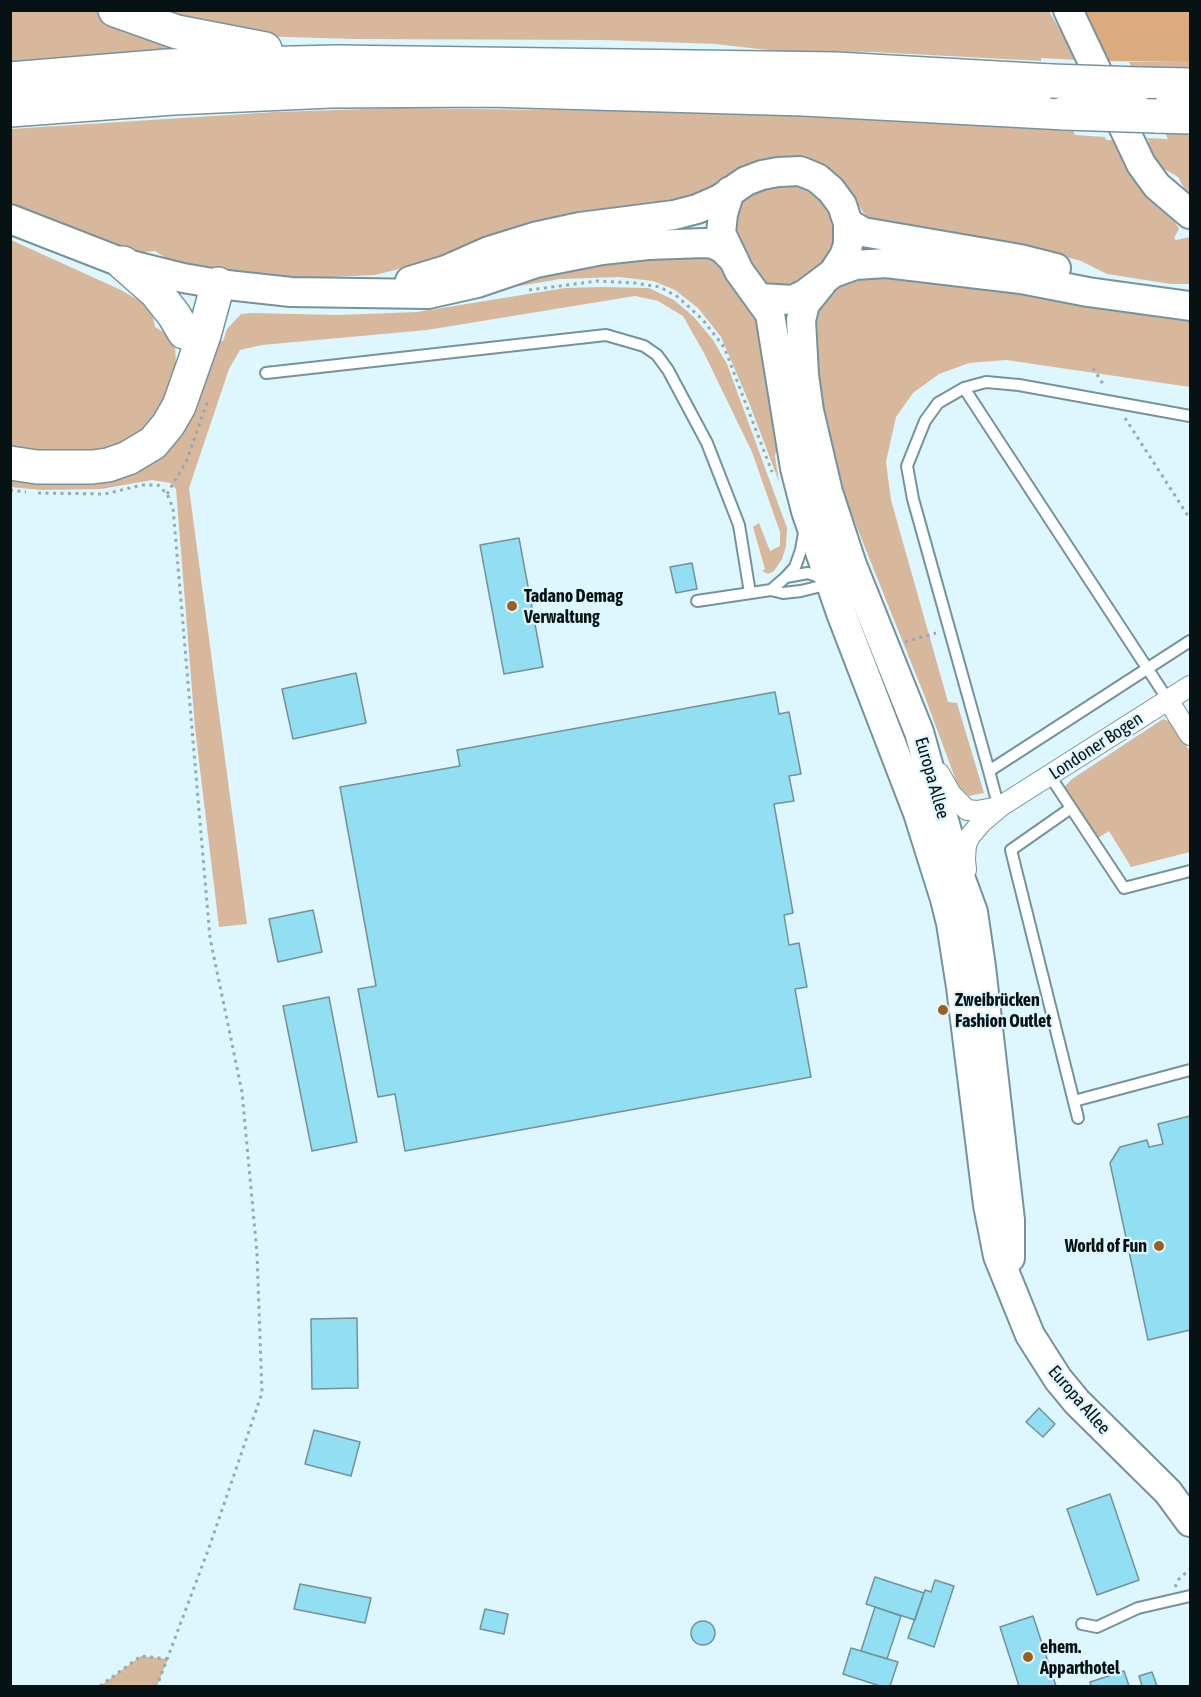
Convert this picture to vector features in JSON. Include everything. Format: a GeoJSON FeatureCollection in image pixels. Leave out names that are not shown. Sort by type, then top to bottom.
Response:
{"type":"FeatureCollection","features":[{"type":"Feature","properties":{"kind":"highway"},"geometry":{"type":"LineString","coordinates":[[115,10],[155,25],[204,39],[337,62]]}},
{"type":"Feature","properties":{"kind":"highway"},"geometry":{"type":"LineString","coordinates":[[10,79],[167,66],[337,62],[836,69],[1051,81],[1191,85]]}},
{"type":"Feature","properties":{"kind":"highway"},"geometry":{"type":"LineString","coordinates":[[10,110],[172,98],[309,92],[488,90],[804,99],[1065,113],[1191,117]]}},
{"type":"Feature","properties":{"kind":"highway"},"geometry":{"type":"LineString","coordinates":[[123,263],[156,292],[184,332]]}},
{"type":"Feature","properties":{"kind":"highway"},"geometry":{"type":"LineString","coordinates":[[182,395],[186,314],[193,299],[205,289],[218,284]]}},
{"type":"Feature","properties":{"kind":"highway"},"geometry":{"type":"LineString","coordinates":[[10,464],[68,468],[108,465],[128,458],[147,447],[160,435],[179,406],[204,336],[218,284]]}},
{"type":"Feature","properties":{"kind":"main road"},"geometry":{"type":"LineString","coordinates":[[1068,10],[1141,164],[1157,186],[1191,214]]}},
{"type":"Feature","properties":{"kind":"main road"},"geometry":{"type":"LineString","coordinates":[[361,292],[431,275],[507,244],[534,237],[580,227],[691,211],[708,205],[762,175],[778,171],[800,171],[817,178],[831,190],[842,205],[848,223],[848,245],[844,256],[828,278]]}},
{"type":"Feature","properties":{"kind":"main road"},"geometry":{"type":"LineString","coordinates":[[730,191],[723,214],[721,233],[744,279],[760,298],[793,300],[828,278],[855,265],[886,263],[1021,279],[1088,292],[1191,306]]}},
{"type":"Feature","properties":{"kind":"main road"},"geometry":{"type":"LineString","coordinates":[[10,219],[123,263],[183,278],[291,292],[411,294],[446,291],[536,263],[602,250],[648,245],[714,244],[734,260]]}},
{"type":"Feature","properties":{"kind":"main road"},"geometry":{"type":"LineString","coordinates":[[848,223],[863,232],[1020,259],[1133,287],[1191,296]]}},
{"type":"Feature","properties":{"kind":"main road","name":"Europa Allee"},"geometry":{"type":"LineString","coordinates":[[828,278],[813,293],[803,310],[801,330],[804,375],[823,473],[852,565],[919,732],[959,874],[973,912],[1010,1220],[1012,1292]]}},
{"type":"Feature","properties":{"kind":"main road","name":"Europa Allee"},"geometry":{"type":"LineString","coordinates":[[760,298],[770,314],[794,459],[806,511],[918,813],[951,923],[991,1227],[998,1256],[1030,1335],[1058,1379],[1168,1492],[1191,1522]]}},
{"type":"Feature","properties":{"kind":"main road","name":"Europa Allee"},"geometry":{"type":"LineString","coordinates":[[1168,1492],[1191,1509]]}},
{"type":"Feature","properties":{"kind":"street","name":"Londoner Bogen"},"geometry":{"type":"LineString","coordinates":[[973,912],[964,859],[966,845],[976,828],[1001,806],[1191,686]]}},
{"type":"Feature","properties":{"kind":"street"},"geometry":{"type":"LineString","coordinates":[[1168,700],[1191,735]]}},
{"type":"Feature","properties":{"kind":"street","name":"Londoner Bogen"},"geometry":{"type":"LineString","coordinates":[[919,732],[947,789],[959,804],[972,811],[1001,806]]}},
{"type":"Feature","properties":{"kind":"lane"},"geometry":{"type":"LineString","coordinates":[[266,373],[606,335],[644,346],[657,355],[668,370],[707,443],[739,525],[750,593]]}},
{"type":"Feature","properties":{"kind":"lane"},"geometry":{"type":"LineString","coordinates":[[1001,806],[989,771],[913,499],[908,466],[925,421],[938,403],[963,388],[986,382],[1005,383],[1114,401],[1191,416]]}},
{"type":"Feature","properties":{"kind":"lane"},"geometry":{"type":"LineString","coordinates":[[963,388],[1168,700]]}},
{"type":"Feature","properties":{"kind":"lane"},"geometry":{"type":"LineString","coordinates":[[771,590],[795,567],[801,550],[806,511]]}},
{"type":"Feature","properties":{"kind":"lane"},"geometry":{"type":"LineString","coordinates":[[698,601],[771,590],[783,593],[801,591],[831,583],[852,565]]}},
{"type":"Feature","properties":{"kind":"lane"},"geometry":{"type":"LineString","coordinates":[[786,578],[808,573],[823,578],[870,608]]}},
{"type":"Feature","properties":{"kind":"lane"},"geometry":{"type":"LineString","coordinates":[[989,771],[1191,641]]}},
{"type":"Feature","properties":{"kind":"lane"},"geometry":{"type":"LineString","coordinates":[[1050,776],[1124,888],[1191,872]]}},
{"type":"Feature","properties":{"kind":"lane"},"geometry":{"type":"LineString","coordinates":[[1071,808],[1011,850],[1078,1118]]}},
{"type":"Feature","properties":{"kind":"lane"},"geometry":{"type":"LineString","coordinates":[[1074,1101],[1191,1070]]}},
{"type":"Feature","properties":{"kind":"lane"},"geometry":{"type":"LineString","coordinates":[[1082,1624],[1097,1627],[1138,1608],[1191,1596]]}},
{"type":"Feature","properties":{"kind":"path"},"geometry":{"type":"LineString","coordinates":[[1093,368],[1191,519]]}},
{"type":"Feature","properties":{"kind":"path"},"geometry":{"type":"LineString","coordinates":[[157,1686],[262,1393],[257,1253],[242,1092],[210,938],[173,508],[167,494]]}},
{"type":"Feature","properties":{"kind":"path"},"geometry":{"type":"LineString","coordinates":[[900,643],[922,637]]}},
{"type":"Feature","properties":{"kind":"path"},"geometry":{"type":"LineString","coordinates":[[1175,1599],[1175,1586],[1179,1579],[1191,1569]]}},
{"type":"Feature","properties":{"kind":"path"},"geometry":{"type":"LineString","coordinates":[[100,1686],[141,1656],[168,1659]]}},
{"type":"Feature","properties":{"kind":"shaded area"},"geometry":{"type":"Polygon","coordinates":[[[10,11],[100,11],[199,48],[11,62],[10,11]]]}},
{"type":"Feature","properties":{"kind":"shaded area"},"geometry":{"type":"Polygon","coordinates":[[[139,11],[1049,11],[1077,60],[1041,58],[1041,61],[873,52],[777,51],[715,44],[605,40],[354,39],[254,36],[139,11]]]}},
{"type":"Feature","properties":{"kind":"shaded area"},"geometry":{"type":"Polygon","coordinates":[[[1079,11],[1190,11],[1190,62],[1102,61],[1079,11]]]}},
{"type":"Feature","properties":{"kind":"shaded area"},"geometry":{"type":"Polygon","coordinates":[[[1129,62],[1190,62],[1190,198],[1178,177],[1154,163],[1140,143],[1149,142],[1147,138],[1168,139],[1129,62]]]}},
{"type":"Feature","properties":{"kind":"shaded area"},"geometry":{"type":"Polygon","coordinates":[[[396,108],[714,112],[1072,128],[1075,135],[1116,140],[1124,165],[1131,177],[1150,201],[1175,222],[1179,229],[1174,238],[1176,240],[1190,237],[1190,284],[1171,284],[1107,274],[1081,261],[1045,251],[871,220],[844,183],[826,166],[804,155],[755,162],[739,168],[702,193],[375,275],[310,278],[247,275],[175,264],[155,251],[135,253],[11,206],[10,129],[276,112],[396,108]]]}},
{"type":"Feature","properties":{"kind":"shaded area"},"geometry":{"type":"Polygon","coordinates":[[[793,183],[808,187],[829,206],[836,235],[827,260],[792,292],[770,287],[763,280],[749,260],[730,220],[739,202],[757,189],[793,183]]]}},
{"type":"Feature","properties":{"kind":"shaded area"},"geometry":{"type":"Polygon","coordinates":[[[11,240],[121,290],[145,304],[152,311],[155,327],[167,334],[175,345],[176,364],[170,395],[148,432],[112,451],[11,453],[11,240]]]}},
{"type":"Feature","properties":{"kind":"shaded area"},"geometry":{"type":"Polygon","coordinates":[[[704,255],[717,263],[758,321],[778,441],[775,456],[779,482],[721,337],[698,308],[675,290],[653,281],[619,277],[560,279],[461,296],[462,292],[636,256],[704,255]]]}},
{"type":"Feature","properties":{"kind":"shaded area"},"geometry":{"type":"Polygon","coordinates":[[[868,270],[1190,314],[1190,387],[1006,360],[969,363],[939,374],[913,393],[896,417],[886,462],[891,500],[948,702],[957,703],[984,793],[969,796],[958,786],[925,697],[829,458],[811,325],[818,304],[842,283],[868,270]]]}},
{"type":"Feature","properties":{"kind":"shaded area"},"geometry":{"type":"Polygon","coordinates":[[[565,288],[649,288],[674,300],[694,317],[713,340],[727,364],[787,528],[786,546],[782,559],[774,571],[768,574],[762,571],[765,569],[753,527],[759,523],[770,551],[780,546],[780,532],[752,452],[704,353],[683,316],[658,301],[635,296],[427,330],[262,345],[240,350],[229,369],[189,488],[247,924],[219,927],[195,728],[176,489],[170,483],[152,480],[101,489],[41,490],[11,487],[11,472],[118,475],[211,339],[223,341],[227,329],[241,314],[338,315],[417,312],[565,288]]]}},
{"type":"Feature","properties":{"kind":"shaded area"},"geometry":{"type":"Polygon","coordinates":[[[1163,719],[1175,726],[1190,752],[1190,852],[1131,867],[1109,831],[1098,838],[1065,786],[1072,779],[1163,719]]]}},
{"type":"Feature","properties":{"kind":"shaded area"},"geometry":{"type":"Polygon","coordinates":[[[141,1656],[168,1659],[157,1686],[100,1686],[141,1656]]]}},
{"type":"Feature","properties":{"kind":"building","name":"Tadano Demag Verwaltung"},"geometry":{"type":"Polygon","coordinates":[[[519,538],[543,667],[504,674],[480,545],[519,538]]]}},
{"type":"Feature","properties":{"kind":"building"},"geometry":{"type":"Polygon","coordinates":[[[692,563],[697,589],[676,593],[670,567],[692,563]]]}},
{"type":"Feature","properties":{"kind":"building"},"geometry":{"type":"Polygon","coordinates":[[[356,673],[366,723],[293,739],[282,689],[356,673]]]}},
{"type":"Feature","properties":{"kind":"building"},"geometry":{"type":"Polygon","coordinates":[[[775,692],[779,714],[789,712],[801,774],[789,776],[794,801],[774,804],[793,913],[784,915],[789,945],[799,943],[807,987],[795,989],[811,1077],[405,1151],[395,1094],[378,1097],[358,989],[376,986],[340,787],[460,766],[457,750],[775,692]]]}},
{"type":"Feature","properties":{"kind":"building"},"geometry":{"type":"Polygon","coordinates":[[[313,910],[322,952],[278,962],[269,919],[313,910]]]}},
{"type":"Feature","properties":{"kind":"building"},"geometry":{"type":"Polygon","coordinates":[[[329,997],[357,1142],[312,1151],[283,1006],[329,997]]]}},
{"type":"Feature","properties":{"kind":"building","name":"World of Fun"},"geometry":{"type":"Polygon","coordinates":[[[1190,1116],[1190,1330],[1148,1340],[1110,1163],[1120,1147],[1147,1140],[1149,1147],[1163,1144],[1158,1124],[1190,1116]]]}},
{"type":"Feature","properties":{"kind":"building"},"geometry":{"type":"Polygon","coordinates":[[[357,1318],[358,1388],[312,1389],[311,1319],[357,1318]]]}},
{"type":"Feature","properties":{"kind":"building"},"geometry":{"type":"Polygon","coordinates":[[[1039,1408],[1055,1424],[1043,1437],[1026,1422],[1039,1408]]]}},
{"type":"Feature","properties":{"kind":"building"},"geometry":{"type":"Polygon","coordinates":[[[314,1430],[360,1442],[351,1476],[305,1464],[314,1430]]]}},
{"type":"Feature","properties":{"kind":"building"},"geometry":{"type":"Polygon","coordinates":[[[1110,1494],[1139,1580],[1097,1595],[1067,1509],[1110,1494]]]}},
{"type":"Feature","properties":{"kind":"building"},"geometry":{"type":"Polygon","coordinates":[[[875,1577],[924,1593],[915,1620],[866,1604],[875,1577]]]}},
{"type":"Feature","properties":{"kind":"building"},"geometry":{"type":"Polygon","coordinates":[[[935,1580],[954,1586],[934,1647],[908,1638],[925,1590],[931,1592],[935,1580]]]}},
{"type":"Feature","properties":{"kind":"building"},"geometry":{"type":"Polygon","coordinates":[[[300,1584],[371,1598],[365,1623],[294,1609],[300,1584]]]}},
{"type":"Feature","properties":{"kind":"building"},"geometry":{"type":"Polygon","coordinates":[[[875,1607],[901,1616],[887,1659],[861,1651],[875,1607]]]}},
{"type":"Feature","properties":{"kind":"building"},"geometry":{"type":"Polygon","coordinates":[[[485,1609],[508,1614],[504,1634],[480,1629],[485,1609]]]}},
{"type":"Feature","properties":{"kind":"building","name":"ehem. Apparthotel"},"geometry":{"type":"Polygon","coordinates":[[[1033,1616],[1056,1686],[1019,1686],[1000,1627],[1033,1616]]]}},
{"type":"Feature","properties":{"kind":"building"},"geometry":{"type":"Polygon","coordinates":[[[703,1621],[712,1624],[715,1633],[712,1642],[703,1645],[694,1642],[691,1633],[694,1624],[703,1621]]]}},
{"type":"Feature","properties":{"kind":"building"},"geometry":{"type":"Polygon","coordinates":[[[851,1648],[898,1662],[890,1686],[880,1686],[843,1674],[851,1648]]]}},
{"type":"Feature","properties":{"kind":"building"},"geometry":{"type":"Polygon","coordinates":[[[1124,1671],[1129,1686],[1091,1686],[1090,1682],[1124,1671]]]}},
{"type":"Feature","properties":{"kind":"building"},"geometry":{"type":"Polygon","coordinates":[[[1152,1672],[1157,1686],[1142,1686],[1139,1676],[1152,1672]]]}},
{"type":"Feature","properties":{"kind":"place","name":"Tadano Demag Verwaltung"},"geometry":{"type":"Point","coordinates":[512,606]}},
{"type":"Feature","properties":{"kind":"place","name":"Zweibrücken Fashion Outlet"},"geometry":{"type":"Point","coordinates":[943,1010]}},
{"type":"Feature","properties":{"kind":"place","name":"World of Fun"},"geometry":{"type":"Point","coordinates":[1159,1246]}},
{"type":"Feature","properties":{"kind":"place","name":"ehem. Apparthotel"},"geometry":{"type":"Point","coordinates":[1028,1657]}}]}
